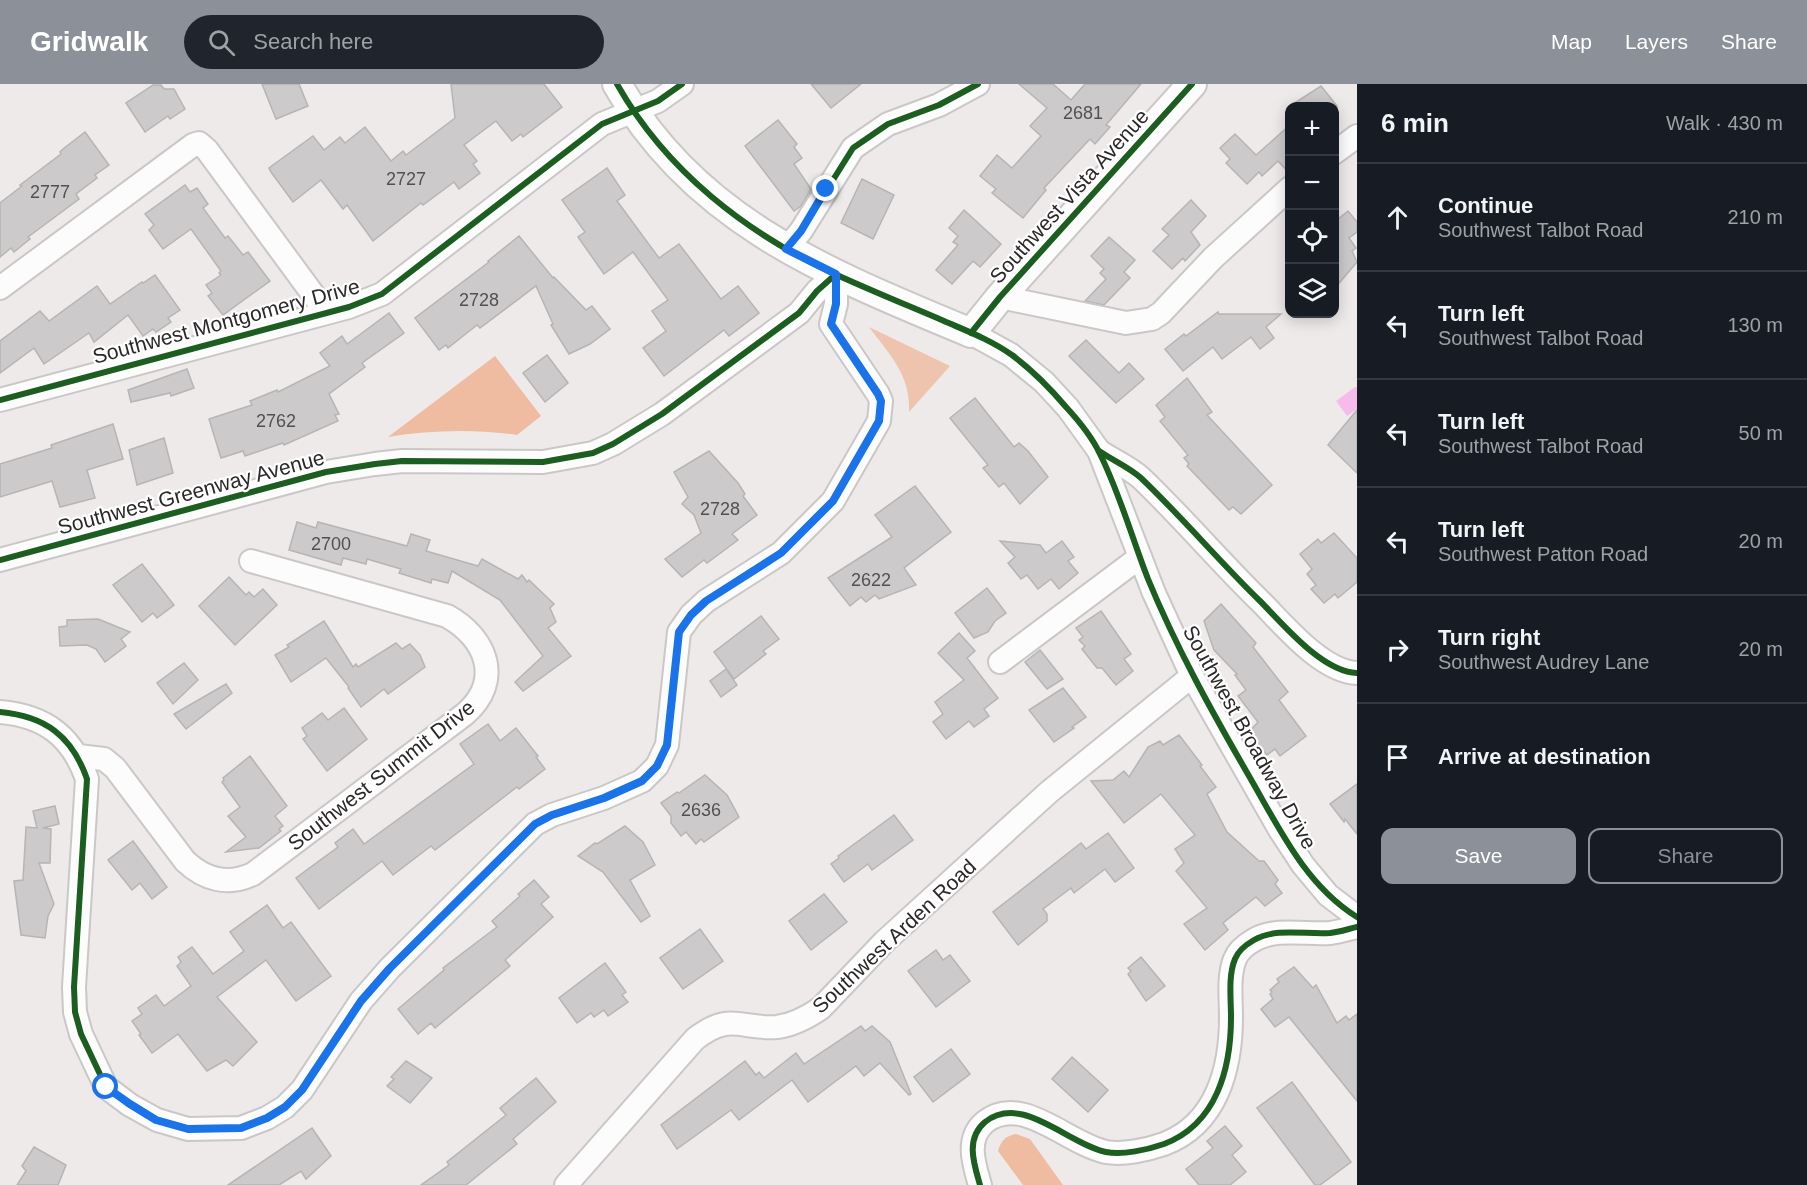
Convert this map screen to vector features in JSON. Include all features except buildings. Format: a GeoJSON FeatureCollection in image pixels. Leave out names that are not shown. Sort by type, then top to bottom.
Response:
{"type":"FeatureCollection","features":[{"type":"Feature","properties":{"kind":"main road"},"geometry":{"type":"LineString","coordinates":[[617,84],[633,112],[652,137],[713,200],[757,231],[786,249],[836,274],[971,333]]}},
{"type":"Feature","properties":{"kind":"main road","name":"Southwest Vista Avenue"},"geometry":{"type":"LineString","coordinates":[[971,333],[1000,297],[1192,84]]}},
{"type":"Feature","properties":{"kind":"street","name":"Southwest Montgomery Drive"},"geometry":{"type":"LineString","coordinates":[[0,400],[349,307],[382,294],[602,124],[658,101],[682,84]]}},
{"type":"Feature","properties":{"kind":"street"},"geometry":{"type":"LineString","coordinates":[[786,249],[801,231],[854,148],[888,124],[939,105],[978,84]]}},
{"type":"Feature","properties":{"kind":"street"},"geometry":{"type":"LineString","coordinates":[[1339,150],[1357,136]]}},
{"type":"Feature","properties":{"kind":"street"},"geometry":{"type":"LineString","coordinates":[[0,288],[193,145],[199,143],[207,150],[326,312]]}},
{"type":"Feature","properties":{"kind":"street"},"geometry":{"type":"LineString","coordinates":[[1000,297],[1126,323],[1152,319],[1161,313],[1213,258],[1285,193]]}},
{"type":"Feature","properties":{"kind":"street"},"geometry":{"type":"LineString","coordinates":[[0,712],[34,719],[52,728],[78,756],[87,779],[74,987],[75,1012],[81,1034],[106,1087],[156,1120],[188,1129],[241,1128],[267,1118],[285,1107],[302,1090],[361,1001],[390,968],[535,824],[552,815],[604,798],[642,781],[657,766],[667,745],[679,632],[691,615],[706,601],[781,553],[833,501],[879,421],[881,401],[878,394],[831,324],[836,304],[836,274]]}},
{"type":"Feature","properties":{"kind":"street","name":"Southwest Greenway Avenue"},"geometry":{"type":"LineString","coordinates":[[0,560],[326,472],[402,461],[543,462],[593,453],[613,444],[662,414],[799,313],[817,291],[836,274]]}},
{"type":"Feature","properties":{"kind":"street","name":"Southwest Broadway Drive"},"geometry":{"type":"LineString","coordinates":[[971,333],[1011,355],[1044,382],[1068,408],[1099,451],[1140,557],[1192,676],[1280,830],[1303,865],[1328,895],[1357,917]]}},
{"type":"Feature","properties":{"kind":"street"},"geometry":{"type":"LineString","coordinates":[[1099,451],[1139,477],[1213,555],[1308,648],[1354,680]]}},
{"type":"Feature","properties":{"kind":"street"},"geometry":{"type":"LineString","coordinates":[[1000,662],[1140,557]]}},
{"type":"Feature","properties":{"kind":"street","name":"Southwest Summit Drive"},"geometry":{"type":"LineString","coordinates":[[78,756],[104,759],[115,768],[195,871],[220,881],[232,881],[253,874],[465,714],[480,698],[488,678],[485,660],[481,648],[462,624],[447,616],[251,561]]}},
{"type":"Feature","properties":{"kind":"street","name":"Southwest Arden Road"},"geometry":{"type":"LineString","coordinates":[[566,1185],[695,1039],[712,1028],[727,1023],[784,1026],[815,1012],[830,1000],[884,942],[1049,792],[1192,676]]}},
{"type":"Feature","properties":{"kind":"street"},"geometry":{"type":"LineString","coordinates":[[980,1185],[972,1150],[974,1140],[983,1124],[1002,1113],[1023,1113],[1081,1144],[1108,1152],[1146,1149],[1179,1137],[1205,1114],[1223,1080],[1229,1046],[1230,986],[1235,958],[1241,950],[1263,935],[1331,933],[1357,927]]}},
{"type":"Feature","properties":{"kind":"shaded area"},"geometry":{"type":"Polygon","coordinates":[[[869,327],[950,366],[909,412],[909,399],[902,376],[891,356],[869,327]]]}},
{"type":"Feature","properties":{"kind":"shaded area"},"geometry":{"type":"Polygon","coordinates":[[[495,356],[541,416],[517,435],[452,431],[388,437],[495,356]]]}},
{"type":"Feature","properties":{"kind":"shaded area"},"geometry":{"type":"Polygon","coordinates":[[[1357,387],[1357,409],[1347,416],[1336,401],[1357,387]]]}},
{"type":"Feature","properties":{"kind":"shaded area"},"geometry":{"type":"Polygon","coordinates":[[[1016,1134],[1030,1139],[1063,1185],[1023,1185],[998,1151],[1004,1139],[1016,1134]]]}},
{"type":"Feature","properties":{"kind":"cycle path"},"geometry":{"type":"LineString","coordinates":[[617,84],[659,145],[684,172],[741,219],[804,259],[996,345],[1027,367],[1060,400],[1085,429],[1100,454],[1120,500],[1148,579],[1170,629],[1208,703],[1271,815],[1308,872],[1339,904],[1357,917]]}},
{"type":"Feature","properties":{"kind":"cycle path"},"geometry":{"type":"LineString","coordinates":[[0,400],[349,307],[382,294],[602,124],[658,101],[682,84]]}},
{"type":"Feature","properties":{"kind":"cycle path"},"geometry":{"type":"LineString","coordinates":[[786,249],[801,231],[853,148],[888,124],[939,105],[978,84]]}},
{"type":"Feature","properties":{"kind":"cycle path"},"geometry":{"type":"LineString","coordinates":[[971,333],[1000,297],[1192,84]]}},
{"type":"Feature","properties":{"kind":"cycle path"},"geometry":{"type":"LineString","coordinates":[[0,560],[326,472],[402,461],[543,462],[593,453],[613,444],[662,414],[799,313],[817,291],[836,274]]}},
{"type":"Feature","properties":{"kind":"cycle path"},"geometry":{"type":"LineString","coordinates":[[0,712],[30,718],[55,731],[73,751],[87,779],[74,987],[75,1012],[81,1034],[106,1087],[130,1105],[157,1120],[188,1129],[241,1128],[267,1118],[285,1107],[302,1090],[361,1001],[390,968],[535,824],[552,815],[604,798],[642,781],[657,766],[667,745],[679,632],[691,615],[706,601],[781,553],[833,501],[879,421],[881,401],[878,394],[831,324],[836,304],[836,274]]}},
{"type":"Feature","properties":{"kind":"cycle path"},"geometry":{"type":"LineString","coordinates":[[1099,451],[1141,478],[1304,645],[1330,665],[1357,673]]}},
{"type":"Feature","properties":{"kind":"cycle path"},"geometry":{"type":"LineString","coordinates":[[980,1185],[973,1152],[975,1136],[985,1122],[999,1115],[1014,1113],[1029,1116],[1091,1147],[1113,1153],[1150,1148],[1182,1135],[1197,1123],[1208,1108],[1224,1074],[1230,1036],[1231,973],[1240,951],[1254,940],[1272,934],[1330,933],[1357,927]]}},
{"type":"Feature","properties":{"kind":"route"},"geometry":{"type":"LineString","coordinates":[[106,1087],[156,1120],[188,1129],[241,1128],[267,1118],[285,1107],[302,1090],[361,1001],[390,968],[535,824],[552,815],[604,798],[642,781],[657,766],[667,745],[679,632],[691,615],[706,601],[781,553],[833,501],[879,421],[881,401],[878,394],[831,324],[836,304],[836,274],[786,249],[801,231],[826,189]]}}]}
